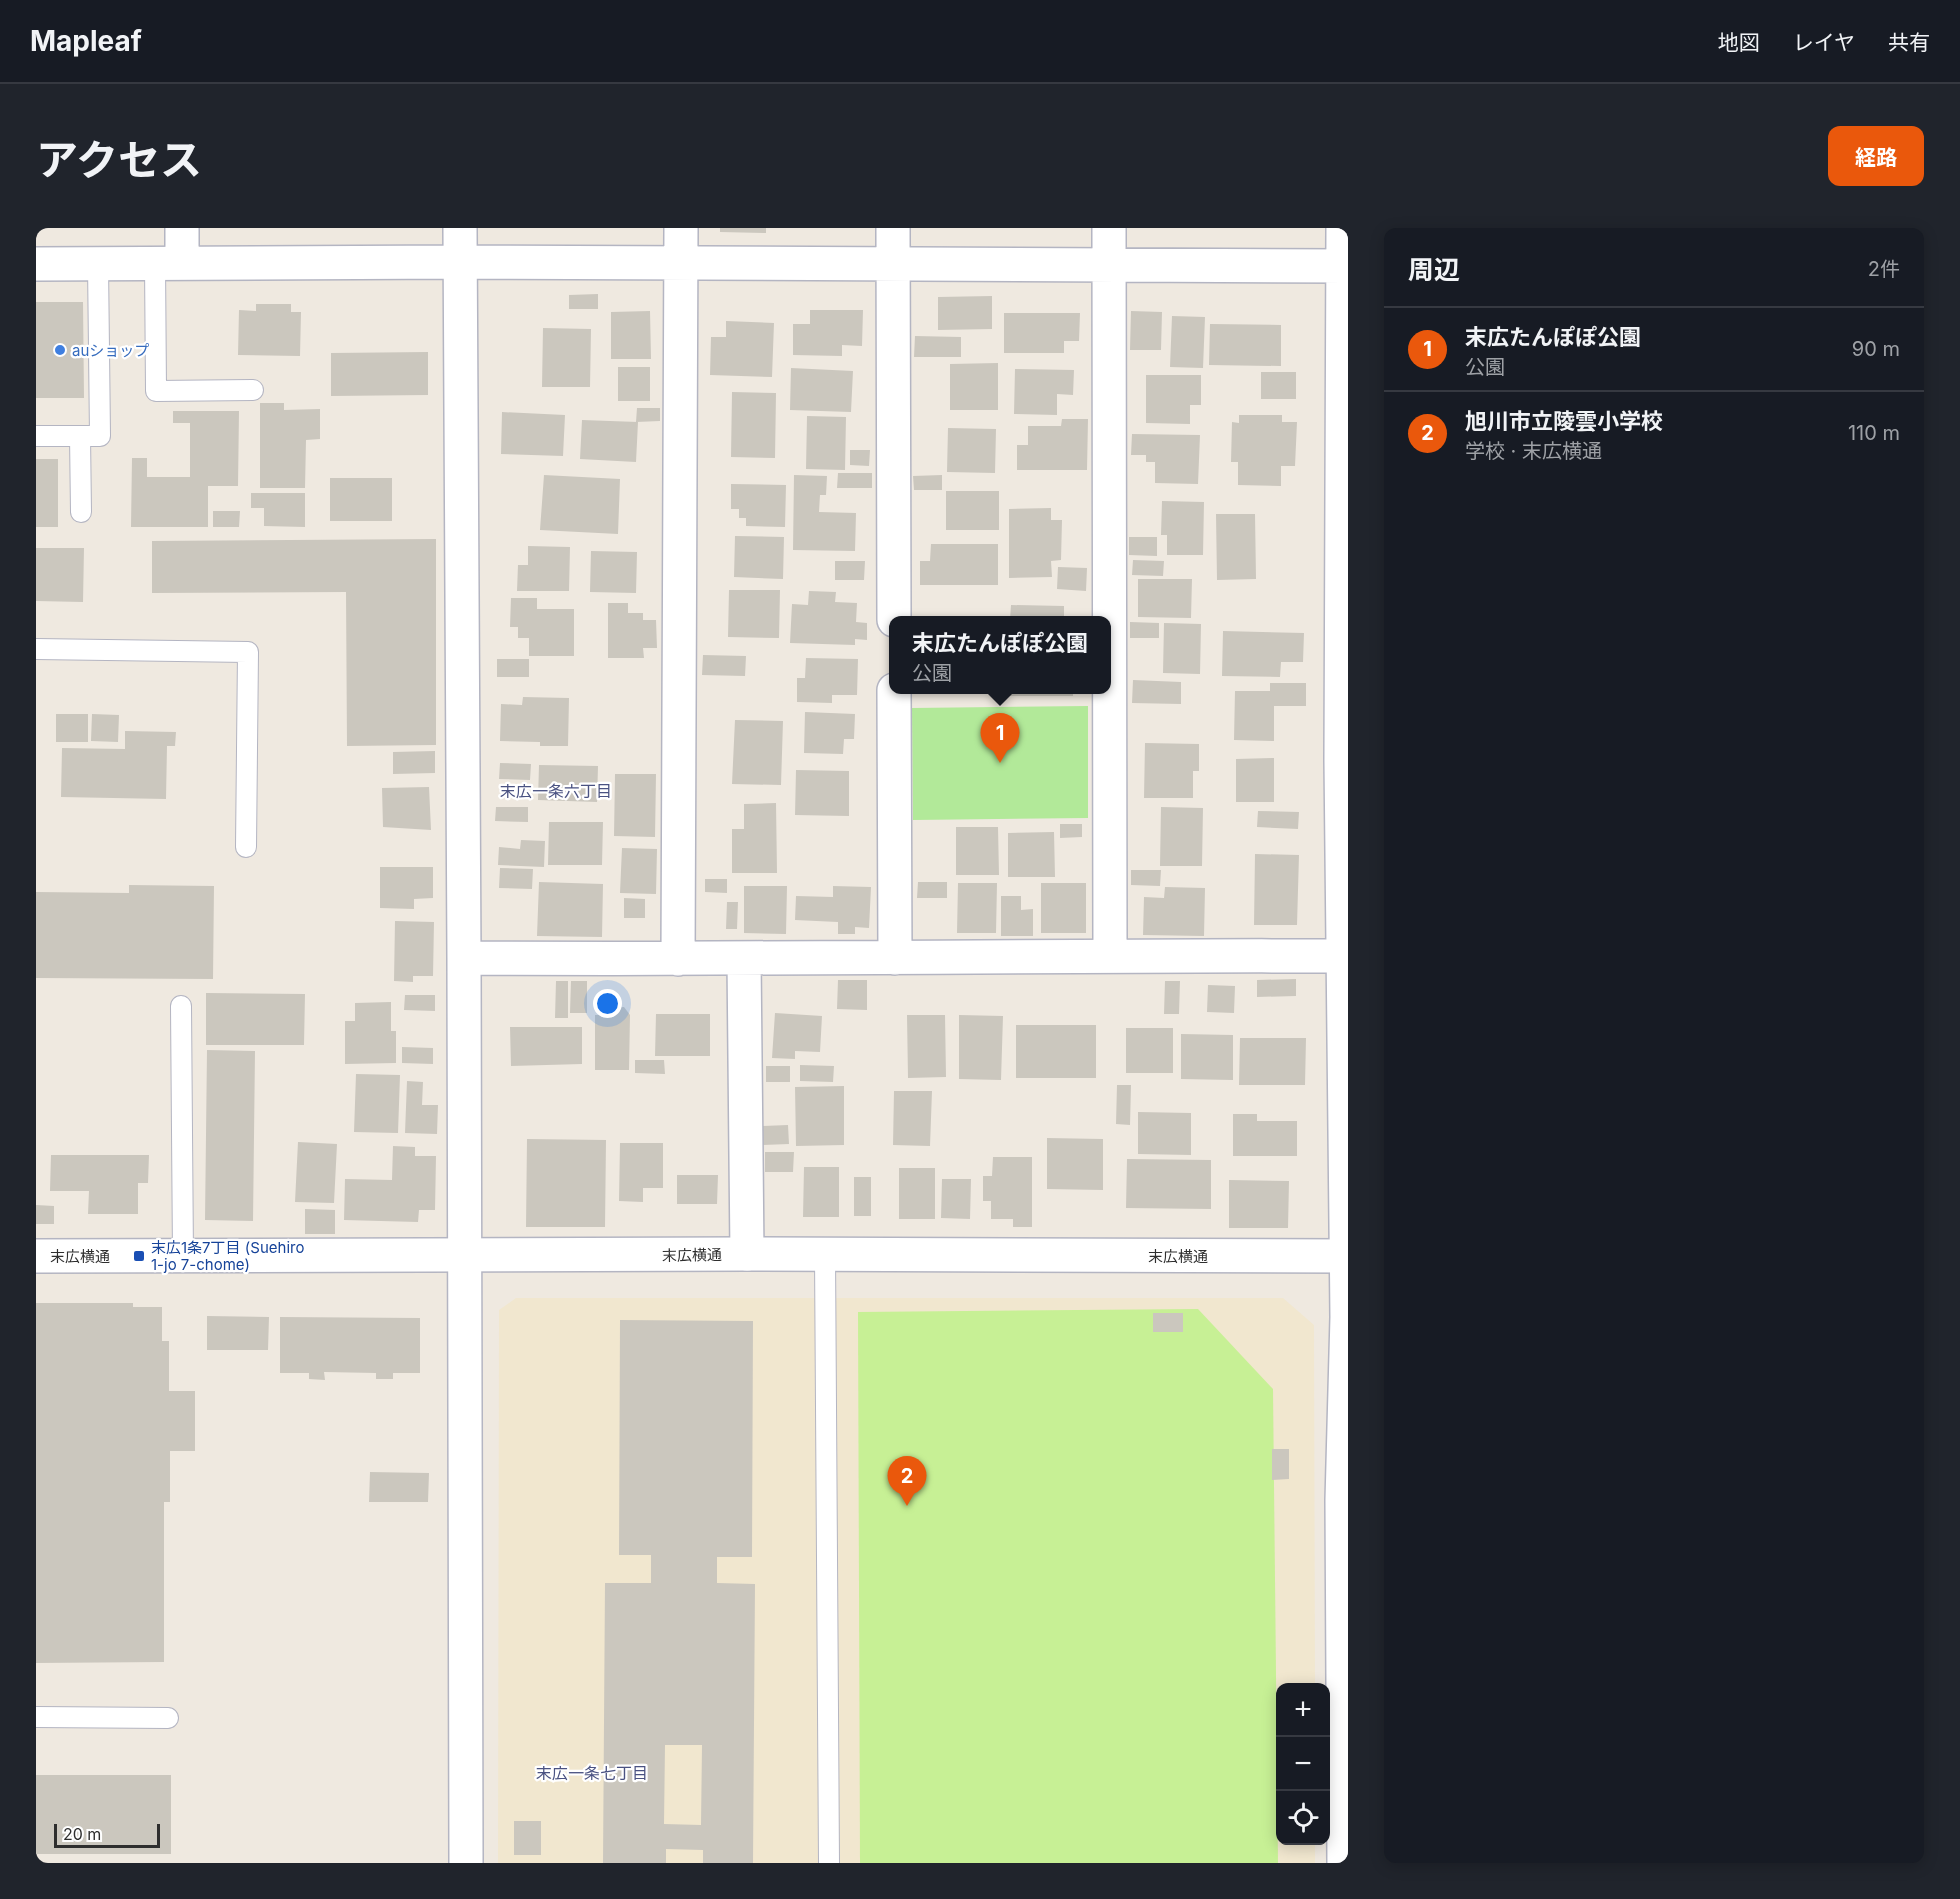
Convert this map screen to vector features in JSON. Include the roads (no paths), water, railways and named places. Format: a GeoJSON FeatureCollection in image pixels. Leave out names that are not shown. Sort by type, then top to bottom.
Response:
{"type":"FeatureCollection","features":[{"type":"Feature","properties":{"kind":"street"},"geometry":{"type":"LineString","coordinates":[[169,263],[182,228]]}},
{"type":"Feature","properties":{"kind":"street"},"geometry":{"type":"LineString","coordinates":[[460,228],[466,1863]]}},
{"type":"Feature","properties":{"kind":"street"},"geometry":{"type":"LineString","coordinates":[[678,959],[681,228]]}},
{"type":"Feature","properties":{"kind":"street"},"geometry":{"type":"LineString","coordinates":[[894,228],[894,616]]}},
{"type":"Feature","properties":{"kind":"street"},"geometry":{"type":"LineString","coordinates":[[1109,228],[1110,616]]}},
{"type":"Feature","properties":{"kind":"street"},"geometry":{"type":"LineString","coordinates":[[1343,228],[1345,266],[1343,956],[1347,1256],[1344,1863]]}},
{"type":"Feature","properties":{"kind":"street"},"geometry":{"type":"LineString","coordinates":[[36,264],[460,262],[1345,266]]}},
{"type":"Feature","properties":{"kind":"street"},"geometry":{"type":"LineString","coordinates":[[894,694],[895,958]]}},
{"type":"Feature","properties":{"kind":"street"},"geometry":{"type":"LineString","coordinates":[[1110,694],[1110,956]]}},
{"type":"Feature","properties":{"kind":"street"},"geometry":{"type":"LineString","coordinates":[[464,958],[1343,956]]}},
{"type":"Feature","properties":{"kind":"street"},"geometry":{"type":"LineString","coordinates":[[744,959],[747,1254]]}},
{"type":"Feature","properties":{"kind":"street","name":"末広横通"},"geometry":{"type":"LineString","coordinates":[[36,1256],[825,1254],[1347,1256]]}},
{"type":"Feature","properties":{"kind":"lane"},"geometry":{"type":"LineString","coordinates":[[169,263],[156,391],[253,390]]}},
{"type":"Feature","properties":{"kind":"lane"},"geometry":{"type":"LineString","coordinates":[[36,436],[100,436],[98,264]]}},
{"type":"Feature","properties":{"kind":"lane"},"geometry":{"type":"LineString","coordinates":[[80,436],[81,512]]}},
{"type":"Feature","properties":{"kind":"lane"},"geometry":{"type":"LineString","coordinates":[[36,649],[248,652],[246,847]]}},
{"type":"Feature","properties":{"kind":"lane"},"geometry":{"type":"LineString","coordinates":[[181,1006],[183,1256]]}},
{"type":"Feature","properties":{"kind":"lane"},"geometry":{"type":"LineString","coordinates":[[825,1254],[829,1863]]}},
{"type":"Feature","properties":{"kind":"lane"},"geometry":{"type":"LineString","coordinates":[[36,1717],[168,1718]]}},
{"type":"Feature","properties":{"kind":"place","name":"auショップ"},"geometry":{"type":"Point","coordinates":[60,350]}},
{"type":"Feature","properties":{"kind":"place","name":"末広たんぽぽ公園"},"geometry":{"type":"Point","coordinates":[1000,763]}},
{"type":"Feature","properties":{"kind":"place","name":"末広1条7丁目 (Suehiro 1-jo 7-chome)"},"geometry":{"type":"Point","coordinates":[139,1256]}},
{"type":"Feature","properties":{"kind":"place","name":"旭川市立陵雲小学校"},"geometry":{"type":"Point","coordinates":[907,1506]}},
{"type":"Feature","properties":{"kind":"district","name":"末広一条六丁目"},"geometry":{"type":"Point","coordinates":[556,791]}},
{"type":"Feature","properties":{"kind":"district","name":"末広一条七丁目"},"geometry":{"type":"Point","coordinates":[592,1773]}}]}
